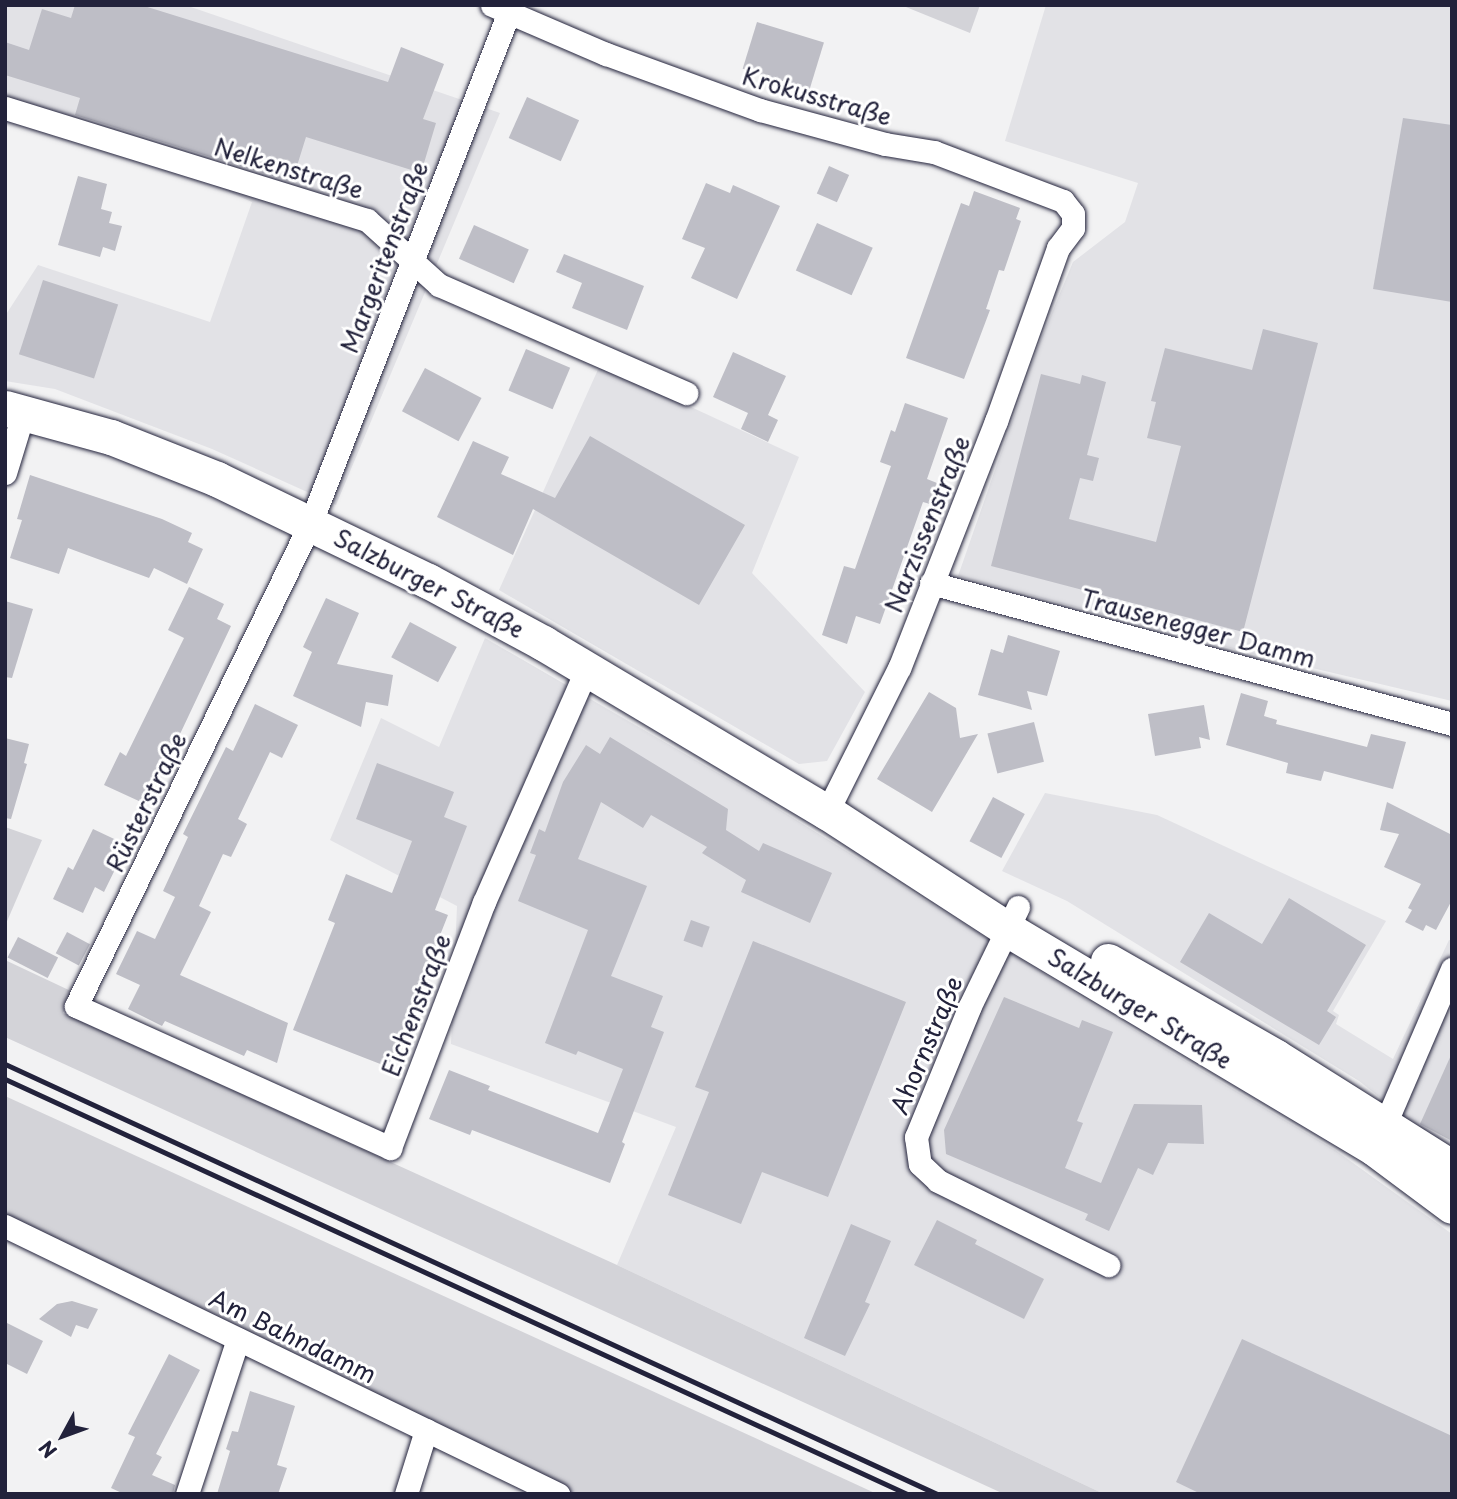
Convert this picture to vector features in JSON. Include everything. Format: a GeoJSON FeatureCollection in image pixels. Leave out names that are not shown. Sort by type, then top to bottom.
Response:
{"type":"FeatureCollection","features":[{"type":"Feature","properties":{"kind":"main road","name":"Salzburger Straße"},"geometry":{"type":"LineString","coordinates":[[15,410],[111,436],[217,479],[311,522],[428,581],[587,668],[1380,1136],[1452,1168]]}},
{"type":"Feature","properties":{"kind":"main road","name":"Salzburger Straße"},"geometry":{"type":"LineString","coordinates":[[1380,1136],[1452,1206]]}},
{"type":"Feature","properties":{"kind":"street","name":"Krokusstraße"},"geometry":{"type":"LineString","coordinates":[[500,9],[606,54],[760,110],[886,144],[934,152],[1063,201],[1073,214],[1073,228],[1058,248]]}},
{"type":"Feature","properties":{"kind":"street","name":"Margeritenstraße"},"geometry":{"type":"LineString","coordinates":[[311,522],[411,260],[500,9]]}},
{"type":"Feature","properties":{"kind":"street","name":"Nelkenstraße"},"geometry":{"type":"LineString","coordinates":[[5,108],[367,220],[439,285],[685,394]]}},
{"type":"Feature","properties":{"kind":"street","name":"Narzissenstraße"},"geometry":{"type":"LineString","coordinates":[[827,812],[899,668],[996,421],[1058,248]]}},
{"type":"Feature","properties":{"kind":"street"},"geometry":{"type":"LineString","coordinates":[[5,473],[15,410]]}},
{"type":"Feature","properties":{"kind":"street","name":"Rüsterstraße"},"geometry":{"type":"LineString","coordinates":[[177,1051],[76,1006],[311,522]]}},
{"type":"Feature","properties":{"kind":"street","name":"Trausenegger Damm"},"geometry":{"type":"LineString","coordinates":[[931,583],[1452,724]]}},
{"type":"Feature","properties":{"kind":"street","name":"Eichenstraße"},"geometry":{"type":"LineString","coordinates":[[177,1051],[390,1148],[484,902],[587,668]]}},
{"type":"Feature","properties":{"kind":"street","name":"Ahornstraße"},"geometry":{"type":"LineString","coordinates":[[1012,918],[970,1006],[916,1137],[920,1164],[939,1181],[1108,1265]]}},
{"type":"Feature","properties":{"kind":"street"},"geometry":{"type":"LineString","coordinates":[[1380,1136],[1452,969]]}},
{"type":"Feature","properties":{"kind":"street","name":"Am Bahndamm"},"geometry":{"type":"LineString","coordinates":[[5,1226],[558,1494]]}},
{"type":"Feature","properties":{"kind":"street"},"geometry":{"type":"LineString","coordinates":[[187,1494],[238,1339]]}},
{"type":"Feature","properties":{"kind":"street"},"geometry":{"type":"LineString","coordinates":[[406,1494],[426,1430]]}},
{"type":"Feature","properties":{"kind":"shaded area"},"geometry":{"type":"Polygon","coordinates":[[[5,5],[185,5],[500,113],[336,505],[212,449],[55,389],[5,381],[5,316],[38,265],[210,322],[252,202],[5,96],[5,5]]]}},
{"type":"Feature","properties":{"kind":"shaded area"},"geometry":{"type":"Polygon","coordinates":[[[901,5],[980,5],[970,33],[901,5]]]}},
{"type":"Feature","properties":{"kind":"shaded area"},"geometry":{"type":"Polygon","coordinates":[[[1046,5],[1452,5],[1452,701],[1249,653],[958,576],[1039,344],[1073,262],[1125,222],[1138,183],[1005,141],[1046,5]]]}},
{"type":"Feature","properties":{"kind":"shaded area"},"geometry":{"type":"Polygon","coordinates":[[[600,365],[799,457],[752,573],[865,692],[827,761],[799,764],[499,590],[600,365]]]}},
{"type":"Feature","properties":{"kind":"shaded area"},"geometry":{"type":"Polygon","coordinates":[[[485,638],[756,795],[1154,1042],[1335,1150],[1452,1234],[1452,1494],[1104,1494],[617,1265],[676,1127],[451,1044],[457,906],[330,840],[381,718],[439,747],[485,638]]]}},
{"type":"Feature","properties":{"kind":"shaded area"},"geometry":{"type":"Polygon","coordinates":[[[1045,793],[1157,815],[1386,921],[1333,1011],[1339,1015],[1336,1024],[1393,1059],[1449,940],[1452,941],[1452,1149],[1416,1126],[1359,1081],[1067,901],[1002,871],[1045,793]]]}},
{"type":"Feature","properties":{"kind":"shaded area"},"geometry":{"type":"Polygon","coordinates":[[[5,827],[42,840],[5,926],[5,827]]]}},
{"type":"Feature","properties":{"kind":"shaded area"},"geometry":{"type":"Polygon","coordinates":[[[5,960],[73,992],[63,1013],[617,1265],[1104,1494],[1004,1494],[5,1037],[5,960]]]}},
{"type":"Feature","properties":{"kind":"shaded area"},"geometry":{"type":"Polygon","coordinates":[[[5,1096],[877,1494],[570,1494],[5,1216],[5,1096]]]}},
{"type":"Feature","properties":{"kind":"building"},"geometry":{"type":"Polygon","coordinates":[[[75,5],[141,5],[388,82],[401,47],[444,64],[423,119],[436,123],[421,173],[306,137],[292,182],[75,115],[80,98],[5,75],[5,42],[29,50],[42,9],[71,18],[75,5]]]}},
{"type":"Feature","properties":{"kind":"building"},"geometry":{"type":"Polygon","coordinates":[[[757,22],[824,42],[810,89],[743,69],[757,22]]]}},
{"type":"Feature","properties":{"kind":"building"},"geometry":{"type":"Polygon","coordinates":[[[527,97],[579,120],[561,161],[509,138],[527,97]]]}},
{"type":"Feature","properties":{"kind":"building"},"geometry":{"type":"Polygon","coordinates":[[[1403,118],[1452,125],[1452,302],[1373,289],[1403,118]]]}},
{"type":"Feature","properties":{"kind":"building"},"geometry":{"type":"Polygon","coordinates":[[[829,166],[849,175],[837,202],[817,193],[829,166]]]}},
{"type":"Feature","properties":{"kind":"building"},"geometry":{"type":"Polygon","coordinates":[[[78,176],[107,184],[101,209],[112,212],[109,223],[122,226],[115,251],[103,247],[100,257],[58,245],[78,176]]]}},
{"type":"Feature","properties":{"kind":"building"},"geometry":{"type":"Polygon","coordinates":[[[706,183],[730,193],[733,185],[780,206],[737,299],[691,278],[705,248],[682,239],[706,183]]]}},
{"type":"Feature","properties":{"kind":"building"},"geometry":{"type":"Polygon","coordinates":[[[974,191],[1020,208],[1016,219],[1021,221],[1004,271],[999,270],[986,309],[990,310],[964,379],[906,358],[961,203],[969,206],[974,191]]]}},
{"type":"Feature","properties":{"kind":"building"},"geometry":{"type":"Polygon","coordinates":[[[817,223],[873,248],[852,295],[796,271],[817,223]]]}},
{"type":"Feature","properties":{"kind":"building"},"geometry":{"type":"Polygon","coordinates":[[[474,225],[529,249],[514,283],[459,259],[474,225]]]}},
{"type":"Feature","properties":{"kind":"building"},"geometry":{"type":"Polygon","coordinates":[[[564,254],[644,286],[627,330],[572,308],[582,283],[556,272],[564,254]]]}},
{"type":"Feature","properties":{"kind":"building"},"geometry":{"type":"Polygon","coordinates":[[[43,280],[118,304],[94,379],[19,354],[43,280]]]}},
{"type":"Feature","properties":{"kind":"building"},"geometry":{"type":"Polygon","coordinates":[[[1263,329],[1318,343],[1243,632],[991,566],[1041,374],[1080,384],[1082,375],[1106,382],[1087,455],[1099,458],[1093,481],[1080,478],[1069,519],[1156,542],[1181,446],[1147,438],[1156,402],[1151,401],[1165,348],[1252,370],[1263,329]]]}},
{"type":"Feature","properties":{"kind":"building"},"geometry":{"type":"Polygon","coordinates":[[[526,349],[570,368],[553,409],[508,390],[526,349]]]}},
{"type":"Feature","properties":{"kind":"building"},"geometry":{"type":"Polygon","coordinates":[[[733,352],[786,376],[768,415],[778,420],[768,442],[741,429],[748,413],[713,397],[733,352]]]}},
{"type":"Feature","properties":{"kind":"building"},"geometry":{"type":"Polygon","coordinates":[[[425,368],[482,398],[459,441],[402,411],[425,368]]]}},
{"type":"Feature","properties":{"kind":"building"},"geometry":{"type":"Polygon","coordinates":[[[905,403],[948,418],[927,479],[937,483],[930,504],[923,502],[880,624],[856,616],[847,644],[822,635],[844,566],[855,569],[891,466],[880,462],[891,430],[895,432],[905,403]]]}},
{"type":"Feature","properties":{"kind":"building"},"geometry":{"type":"Polygon","coordinates":[[[590,436],[745,525],[699,605],[533,509],[513,555],[437,517],[473,441],[509,457],[501,474],[555,498],[590,436]]]}},
{"type":"Feature","properties":{"kind":"building"},"geometry":{"type":"Polygon","coordinates":[[[30,475],[162,519],[192,533],[188,542],[203,549],[187,584],[154,568],[149,578],[68,548],[59,574],[10,558],[22,520],[17,519],[30,475]]]}},
{"type":"Feature","properties":{"kind":"building"},"geometry":{"type":"Polygon","coordinates":[[[189,587],[224,604],[217,619],[231,626],[172,751],[167,749],[141,802],[104,785],[120,752],[126,756],[184,638],[168,630],[189,587]]]}},
{"type":"Feature","properties":{"kind":"building"},"geometry":{"type":"Polygon","coordinates":[[[326,598],[359,613],[337,664],[393,675],[388,706],[366,702],[361,727],[293,696],[312,652],[303,647],[326,598]]]}},
{"type":"Feature","properties":{"kind":"building"},"geometry":{"type":"Polygon","coordinates":[[[5,601],[33,609],[12,678],[5,677],[5,601]]]}},
{"type":"Feature","properties":{"kind":"building"},"geometry":{"type":"Polygon","coordinates":[[[410,622],[457,647],[438,682],[391,657],[410,622]]]}},
{"type":"Feature","properties":{"kind":"building"},"geometry":{"type":"Polygon","coordinates":[[[1008,635],[1060,651],[1047,696],[1027,691],[1032,710],[978,695],[991,649],[1003,653],[1008,635]]]}},
{"type":"Feature","properties":{"kind":"building"},"geometry":{"type":"Polygon","coordinates":[[[929,692],[956,708],[960,738],[978,734],[932,812],[877,779],[929,692]]]}},
{"type":"Feature","properties":{"kind":"building"},"geometry":{"type":"Polygon","coordinates":[[[1241,693],[1268,701],[1264,716],[1277,720],[1276,724],[1367,747],[1371,734],[1406,742],[1393,789],[1324,771],[1321,781],[1286,773],[1288,763],[1226,745],[1241,693]]]}},
{"type":"Feature","properties":{"kind":"building"},"geometry":{"type":"Polygon","coordinates":[[[255,704],[298,725],[282,758],[270,752],[238,819],[247,824],[231,857],[223,854],[199,906],[211,912],[180,975],[288,1023],[277,1063],[247,1050],[244,1056],[165,1021],[162,1026],[128,1009],[140,985],[116,974],[137,931],[155,939],[175,897],[163,891],[188,837],[183,834],[226,747],[233,751],[255,704]]]}},
{"type":"Feature","properties":{"kind":"building"},"geometry":{"type":"Polygon","coordinates":[[[1204,705],[1210,740],[1199,737],[1201,748],[1155,756],[1148,714],[1204,705]]]}},
{"type":"Feature","properties":{"kind":"building"},"geometry":{"type":"Polygon","coordinates":[[[1034,722],[1044,762],[997,773],[987,734],[1034,722]]]}},
{"type":"Feature","properties":{"kind":"building"},"geometry":{"type":"Polygon","coordinates":[[[610,737],[728,809],[726,830],[759,851],[763,843],[832,873],[810,923],[741,892],[746,880],[702,853],[707,847],[651,815],[643,828],[601,802],[578,859],[647,886],[611,976],[663,996],[651,1027],[664,1032],[622,1142],[625,1144],[610,1183],[472,1130],[470,1135],[429,1119],[449,1070],[490,1086],[488,1090],[598,1133],[623,1069],[578,1051],[576,1055],[545,1043],[588,930],[518,901],[536,855],[530,853],[539,829],[545,832],[563,782],[586,745],[600,754],[610,737]]]}},
{"type":"Feature","properties":{"kind":"building"},"geometry":{"type":"Polygon","coordinates":[[[5,738],[29,744],[24,763],[27,764],[11,819],[5,818],[5,738]]]}},
{"type":"Feature","properties":{"kind":"building"},"geometry":{"type":"Polygon","coordinates":[[[377,763],[454,792],[444,817],[467,826],[435,910],[448,915],[388,1067],[293,1030],[335,923],[328,920],[346,874],[392,893],[412,841],[356,819],[377,763]]]}},
{"type":"Feature","properties":{"kind":"building"},"geometry":{"type":"Polygon","coordinates":[[[993,797],[1025,814],[1001,858],[970,841],[993,797]]]}},
{"type":"Feature","properties":{"kind":"building"},"geometry":{"type":"Polygon","coordinates":[[[1387,802],[1452,835],[1452,900],[1436,930],[1426,925],[1423,931],[1405,922],[1412,910],[1408,908],[1421,884],[1384,867],[1399,834],[1380,830],[1387,802]]]}},
{"type":"Feature","properties":{"kind":"building"},"geometry":{"type":"Polygon","coordinates":[[[93,829],[127,845],[104,892],[95,887],[83,913],[53,899],[68,867],[73,870],[93,829]]]}},
{"type":"Feature","properties":{"kind":"building"},"geometry":{"type":"Polygon","coordinates":[[[1289,898],[1366,945],[1327,1011],[1336,1017],[1319,1045],[1180,962],[1209,913],[1262,944],[1289,898]]]}},
{"type":"Feature","properties":{"kind":"building"},"geometry":{"type":"Polygon","coordinates":[[[691,920],[710,927],[702,948],[683,941],[691,920]]]}},
{"type":"Feature","properties":{"kind":"building"},"geometry":{"type":"Polygon","coordinates":[[[67,932],[90,944],[79,965],[56,953],[67,932]]]}},
{"type":"Feature","properties":{"kind":"building"},"geometry":{"type":"Polygon","coordinates":[[[18,937],[58,957],[48,978],[8,957],[18,937]]]}},
{"type":"Feature","properties":{"kind":"building"},"geometry":{"type":"Polygon","coordinates":[[[753,941],[906,1002],[828,1197],[762,1172],[741,1224],[668,1195],[709,1092],[695,1087],[753,941]]]}},
{"type":"Feature","properties":{"kind":"building"},"geometry":{"type":"Polygon","coordinates":[[[1004,997],[1079,1028],[1082,1020],[1113,1032],[1077,1121],[1083,1123],[1065,1168],[1101,1183],[1134,1104],[1202,1105],[1204,1144],[1168,1143],[1153,1175],[1138,1168],[1109,1231],[1085,1220],[1088,1214],[946,1154],[944,1130],[1004,997]]]}},
{"type":"Feature","properties":{"kind":"building"},"geometry":{"type":"Polygon","coordinates":[[[1452,1053],[1452,1141],[1420,1124],[1452,1053]]]}},
{"type":"Feature","properties":{"kind":"building"},"geometry":{"type":"Polygon","coordinates":[[[937,1220],[977,1240],[975,1244],[1044,1279],[1024,1319],[914,1265],[937,1220]]]}},
{"type":"Feature","properties":{"kind":"building"},"geometry":{"type":"Polygon","coordinates":[[[851,1224],[891,1241],[865,1302],[870,1304],[845,1356],[804,1338],[851,1224]]]}},
{"type":"Feature","properties":{"kind":"building"},"geometry":{"type":"Polygon","coordinates":[[[72,1301],[98,1309],[88,1329],[76,1325],[71,1337],[39,1319],[57,1304],[72,1301]]]}},
{"type":"Feature","properties":{"kind":"building"},"geometry":{"type":"Polygon","coordinates":[[[5,1322],[43,1341],[27,1374],[5,1363],[5,1322]]]}},
{"type":"Feature","properties":{"kind":"building"},"geometry":{"type":"Polygon","coordinates":[[[1242,1339],[1452,1436],[1452,1494],[1201,1494],[1176,1482],[1242,1339]]]}},
{"type":"Feature","properties":{"kind":"building"},"geometry":{"type":"Polygon","coordinates":[[[169,1354],[200,1370],[156,1454],[162,1457],[152,1475],[175,1485],[173,1494],[124,1494],[111,1488],[135,1437],[128,1434],[169,1354]]]}},
{"type":"Feature","properties":{"kind":"building"},"geometry":{"type":"Polygon","coordinates":[[[250,1391],[295,1406],[277,1465],[287,1468],[278,1494],[217,1494],[230,1451],[226,1449],[232,1431],[238,1432],[250,1391]]]}},
{"type":"Feature","properties":{"kind":"railway"},"geometry":{"type":"LineString","coordinates":[[5,1064],[937,1494]]}},
{"type":"Feature","properties":{"kind":"railway"},"geometry":{"type":"LineString","coordinates":[[5,1079],[907,1494]]}}]}
